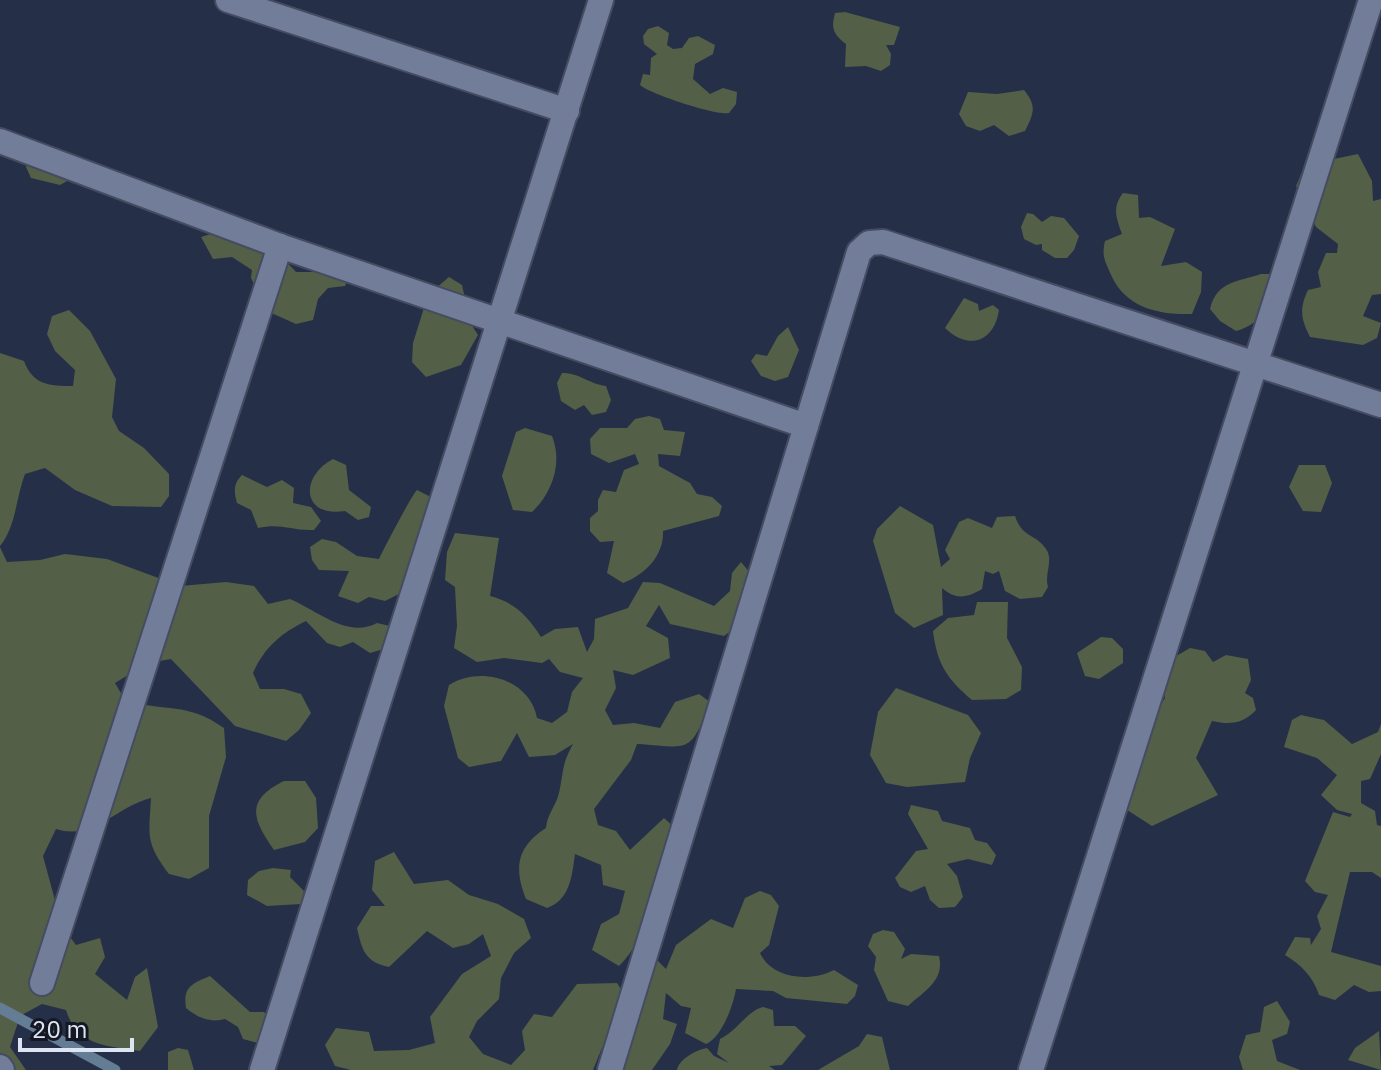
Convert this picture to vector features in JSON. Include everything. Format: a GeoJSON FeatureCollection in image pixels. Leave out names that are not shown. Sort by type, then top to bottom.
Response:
{"type":"FeatureCollection","features":[{"type":"Feature","properties":{"kind":"street"},"geometry":{"type":"LineString","coordinates":[[228,0],[567,111]]}},
{"type":"Feature","properties":{"kind":"street"},"geometry":{"type":"LineString","coordinates":[[262,1070],[601,0]]}},
{"type":"Feature","properties":{"kind":"street"},"geometry":{"type":"LineString","coordinates":[[1031,1070],[1371,0]]}},
{"type":"Feature","properties":{"kind":"street"},"geometry":{"type":"LineString","coordinates":[[0,141],[280,246],[806,426]]}},
{"type":"Feature","properties":{"kind":"street"},"geometry":{"type":"LineString","coordinates":[[610,1070],[859,252],[869,243],[883,242],[1381,405]]}},
{"type":"Feature","properties":{"kind":"street"},"geometry":{"type":"LineString","coordinates":[[42,983],[280,246]]}},
{"type":"Feature","properties":{"kind":"green space"},"geometry":{"type":"Polygon","coordinates":[[[845,12],[900,27],[894,45],[886,45],[891,54],[890,65],[881,71],[866,66],[845,67],[846,44],[836,34],[833,23],[835,13],[845,12]]]}},
{"type":"Feature","properties":{"kind":"green space"},"geometry":{"type":"Polygon","coordinates":[[[658,26],[669,33],[667,45],[673,49],[682,48],[689,38],[698,36],[715,45],[713,54],[695,64],[693,79],[710,94],[723,88],[737,92],[736,104],[729,113],[684,104],[640,85],[643,74],[650,75],[651,58],[657,54],[644,44],[643,36],[648,29],[658,26]]]}},
{"type":"Feature","properties":{"kind":"green space"},"geometry":{"type":"Polygon","coordinates":[[[1024,90],[1033,110],[1025,131],[1009,136],[994,125],[980,131],[966,126],[959,114],[968,92],[997,94],[1024,90]]]}},
{"type":"Feature","properties":{"kind":"green space"},"geometry":{"type":"Polygon","coordinates":[[[1358,154],[1372,181],[1373,201],[1381,199],[1381,294],[1372,295],[1363,316],[1381,323],[1377,338],[1363,345],[1310,337],[1307,331],[1302,314],[1305,297],[1308,290],[1321,287],[1318,272],[1326,253],[1337,253],[1338,244],[1316,227],[1296,186],[1305,165],[1358,154]]]}},
{"type":"Feature","properties":{"kind":"green space"},"geometry":{"type":"Polygon","coordinates":[[[31,155],[74,177],[60,185],[31,178],[26,167],[31,155]]]}},
{"type":"Feature","properties":{"kind":"green space"},"geometry":{"type":"Polygon","coordinates":[[[1123,193],[1138,195],[1139,218],[1150,217],[1175,229],[1161,266],[1186,262],[1202,272],[1201,292],[1192,314],[1145,308],[1118,288],[1105,260],[1104,247],[1105,241],[1122,234],[1116,213],[1123,193]]]}},
{"type":"Feature","properties":{"kind":"green space"},"geometry":{"type":"Polygon","coordinates":[[[1027,213],[1042,222],[1051,216],[1064,218],[1079,236],[1067,258],[1055,258],[1042,250],[1042,244],[1036,245],[1024,239],[1021,227],[1027,213]]]}},
{"type":"Feature","properties":{"kind":"green space"},"geometry":{"type":"Polygon","coordinates":[[[214,233],[278,253],[296,272],[312,272],[329,258],[350,273],[345,286],[328,288],[318,299],[313,320],[296,324],[267,311],[251,278],[252,270],[232,257],[213,259],[201,237],[214,233]]]}},
{"type":"Feature","properties":{"kind":"green space"},"geometry":{"type":"Polygon","coordinates":[[[1261,274],[1276,274],[1260,317],[1236,331],[1220,321],[1210,309],[1218,293],[1229,284],[1261,274]]]}},
{"type":"Feature","properties":{"kind":"green space"},"geometry":{"type":"Polygon","coordinates":[[[449,277],[462,285],[471,324],[478,335],[461,365],[426,377],[412,362],[413,343],[428,295],[449,277]]]}},
{"type":"Feature","properties":{"kind":"green space"},"geometry":{"type":"Polygon","coordinates":[[[964,298],[978,304],[979,311],[993,305],[999,310],[992,330],[979,340],[963,339],[945,328],[964,298]]]}},
{"type":"Feature","properties":{"kind":"green space"},"geometry":{"type":"Polygon","coordinates":[[[69,310],[90,331],[116,379],[112,417],[119,431],[144,448],[169,474],[169,496],[161,507],[112,506],[75,490],[45,468],[25,474],[13,521],[0,546],[0,353],[24,361],[32,375],[43,382],[73,386],[75,370],[55,351],[47,334],[52,316],[69,310]]]}},
{"type":"Feature","properties":{"kind":"green space"},"geometry":{"type":"Polygon","coordinates":[[[788,327],[799,350],[788,377],[775,381],[761,376],[751,361],[756,354],[767,356],[778,336],[788,327]]]}},
{"type":"Feature","properties":{"kind":"green space"},"geometry":{"type":"Polygon","coordinates":[[[562,373],[606,386],[611,400],[606,412],[592,415],[584,405],[575,410],[561,401],[557,383],[562,373]]]}},
{"type":"Feature","properties":{"kind":"green space"},"geometry":{"type":"Polygon","coordinates":[[[649,416],[660,419],[664,430],[685,432],[680,456],[658,454],[659,466],[690,483],[697,494],[712,497],[722,506],[719,516],[663,531],[663,540],[652,563],[623,583],[607,573],[614,541],[600,542],[590,531],[590,518],[598,511],[598,500],[603,490],[616,492],[624,470],[639,464],[635,454],[609,463],[591,454],[590,439],[600,428],[627,428],[635,419],[649,416]]]}},
{"type":"Feature","properties":{"kind":"green space"},"geometry":{"type":"Polygon","coordinates":[[[525,428],[552,436],[556,457],[550,487],[532,512],[513,510],[502,476],[516,432],[525,428]]]}},
{"type":"Feature","properties":{"kind":"green space"},"geometry":{"type":"Polygon","coordinates":[[[333,459],[346,465],[349,490],[371,507],[369,517],[358,520],[345,511],[331,512],[313,502],[310,494],[314,476],[333,459]]]}},
{"type":"Feature","properties":{"kind":"green space"},"geometry":{"type":"Polygon","coordinates":[[[1299,465],[1325,465],[1332,483],[1321,512],[1303,511],[1289,487],[1299,465]]]}},
{"type":"Feature","properties":{"kind":"green space"},"geometry":{"type":"Polygon","coordinates":[[[242,475],[267,487],[282,480],[294,488],[293,503],[311,507],[321,521],[314,530],[274,526],[258,528],[251,510],[237,503],[235,488],[242,475]]]}},
{"type":"Feature","properties":{"kind":"green space"},"geometry":{"type":"Polygon","coordinates":[[[417,490],[429,496],[430,509],[405,591],[385,601],[369,597],[358,603],[338,596],[349,571],[319,570],[312,560],[310,547],[322,539],[336,542],[357,556],[379,559],[417,490]]]}},
{"type":"Feature","properties":{"kind":"green space"},"geometry":{"type":"Polygon","coordinates":[[[900,506],[933,525],[941,567],[950,559],[945,550],[959,522],[968,518],[992,528],[997,517],[1015,516],[1021,528],[1042,544],[1048,553],[1048,587],[1042,597],[1020,599],[1005,591],[999,571],[993,574],[985,571],[982,589],[971,594],[957,596],[942,588],[943,615],[914,628],[895,613],[873,541],[877,529],[900,506]]]}},
{"type":"Feature","properties":{"kind":"green space"},"geometry":{"type":"Polygon","coordinates":[[[455,533],[499,538],[490,596],[520,611],[541,637],[555,629],[578,627],[587,652],[594,639],[595,619],[628,608],[643,582],[660,583],[714,606],[730,591],[732,573],[741,562],[751,574],[732,630],[724,636],[670,624],[659,605],[646,626],[668,638],[670,658],[633,675],[613,670],[616,688],[605,710],[613,725],[634,723],[660,728],[675,702],[699,694],[710,702],[697,732],[686,744],[637,744],[631,760],[594,809],[598,825],[616,831],[630,850],[664,818],[676,829],[654,902],[638,939],[619,966],[592,950],[601,924],[619,914],[625,891],[603,885],[601,865],[575,854],[565,893],[547,908],[526,899],[522,888],[520,859],[529,843],[546,828],[573,744],[555,755],[529,757],[517,733],[501,761],[469,767],[458,758],[444,706],[449,685],[475,676],[502,679],[525,694],[537,718],[552,723],[567,712],[572,692],[583,678],[560,672],[549,659],[542,663],[504,658],[477,662],[454,648],[457,626],[455,587],[445,580],[447,552],[455,533]]]}},
{"type":"Feature","properties":{"kind":"green space"},"geometry":{"type":"Polygon","coordinates":[[[0,547],[7,562],[40,560],[65,554],[107,559],[180,586],[226,582],[254,586],[268,604],[290,599],[343,625],[355,628],[377,623],[390,626],[393,632],[387,648],[370,653],[353,642],[340,647],[327,643],[306,621],[274,642],[253,673],[260,689],[284,689],[301,694],[311,713],[286,741],[235,726],[171,659],[148,663],[115,683],[125,700],[198,714],[224,728],[226,757],[209,816],[209,868],[189,879],[169,874],[150,838],[151,798],[94,827],[70,831],[56,829],[43,856],[62,926],[76,945],[100,938],[105,957],[95,974],[127,1000],[135,977],[147,968],[158,1027],[140,1051],[116,1048],[95,1042],[78,1031],[66,1010],[42,1004],[20,1016],[10,1047],[26,1070],[0,1070],[0,547]]]}},
{"type":"Feature","properties":{"kind":"green space"},"geometry":{"type":"Polygon","coordinates":[[[977,602],[1008,602],[1007,638],[1022,667],[1021,690],[1006,699],[972,700],[950,678],[937,653],[933,631],[948,618],[974,615],[977,602]]]}},
{"type":"Feature","properties":{"kind":"green space"},"geometry":{"type":"Polygon","coordinates":[[[1101,637],[1112,638],[1123,649],[1123,663],[1099,679],[1085,676],[1077,653],[1101,637]]]}},
{"type":"Feature","properties":{"kind":"green space"},"geometry":{"type":"Polygon","coordinates":[[[1190,648],[1205,651],[1213,662],[1226,655],[1248,659],[1251,680],[1245,693],[1253,698],[1256,710],[1236,722],[1212,721],[1196,758],[1218,795],[1152,826],[1124,808],[1152,719],[1165,698],[1160,683],[1166,662],[1190,648]]]}},
{"type":"Feature","properties":{"kind":"green space"},"geometry":{"type":"Polygon","coordinates":[[[896,688],[968,715],[981,733],[970,758],[965,782],[907,787],[886,783],[870,755],[878,712],[896,688]]]}},
{"type":"Feature","properties":{"kind":"green space"},"geometry":{"type":"Polygon","coordinates":[[[1301,715],[1324,720],[1352,744],[1378,732],[1381,724],[1381,754],[1370,779],[1361,781],[1361,803],[1375,811],[1377,825],[1381,826],[1381,878],[1372,872],[1350,872],[1331,952],[1381,966],[1381,991],[1369,992],[1354,985],[1335,1000],[1319,995],[1306,972],[1285,955],[1295,937],[1310,938],[1311,945],[1321,929],[1317,916],[1328,895],[1315,892],[1305,881],[1333,812],[1350,817],[1352,814],[1337,810],[1321,795],[1337,775],[1317,758],[1284,747],[1292,720],[1301,715]]]}},
{"type":"Feature","properties":{"kind":"green space"},"geometry":{"type":"Polygon","coordinates":[[[284,781],[305,781],[316,798],[318,828],[305,842],[274,850],[261,829],[256,811],[263,795],[284,781]]]}},
{"type":"Feature","properties":{"kind":"green space"},"geometry":{"type":"Polygon","coordinates":[[[911,805],[938,811],[942,821],[970,828],[975,840],[987,843],[996,855],[992,865],[968,859],[947,864],[957,876],[963,897],[955,907],[939,908],[930,900],[925,886],[911,892],[900,887],[895,878],[916,851],[928,849],[908,814],[911,805]]]}},
{"type":"Feature","properties":{"kind":"green space"},"geometry":{"type":"Polygon","coordinates":[[[394,852],[414,884],[448,880],[469,895],[498,904],[524,919],[531,938],[514,953],[501,978],[499,999],[477,1021],[469,1037],[483,1054],[511,1065],[525,1050],[522,1031],[534,1014],[552,1017],[577,984],[617,983],[624,994],[593,1070],[351,1070],[335,1066],[325,1045],[336,1028],[369,1032],[374,1051],[409,1050],[435,1043],[430,1017],[462,974],[491,956],[483,934],[469,944],[453,948],[427,931],[389,967],[370,958],[363,949],[357,928],[371,906],[385,906],[372,890],[375,861],[394,852]]]}},
{"type":"Feature","properties":{"kind":"green space"},"geometry":{"type":"Polygon","coordinates":[[[273,868],[291,870],[290,877],[304,891],[301,904],[267,906],[247,895],[248,880],[259,871],[273,868]]]}},
{"type":"Feature","properties":{"kind":"green space"},"geometry":{"type":"Polygon","coordinates":[[[760,891],[771,895],[779,906],[769,945],[760,953],[766,962],[773,969],[793,976],[814,976],[834,970],[858,985],[855,996],[847,1004],[786,998],[773,991],[736,989],[722,1028],[706,1044],[685,1033],[691,1008],[681,1006],[666,993],[663,1019],[677,1024],[670,1044],[652,1070],[620,1070],[644,981],[657,960],[666,969],[676,945],[711,919],[733,928],[745,898],[760,891]]]}},
{"type":"Feature","properties":{"kind":"green space"},"geometry":{"type":"Polygon","coordinates":[[[883,930],[894,932],[905,949],[901,959],[911,954],[939,956],[936,979],[908,1006],[888,1001],[874,970],[876,957],[868,946],[873,934],[883,930]]]}},
{"type":"Feature","properties":{"kind":"green space"},"geometry":{"type":"Polygon","coordinates":[[[210,976],[250,1012],[264,1012],[272,1021],[266,1045],[243,1039],[238,1027],[225,1019],[204,1019],[186,1008],[186,995],[190,987],[210,976]]]}},
{"type":"Feature","properties":{"kind":"green space"},"geometry":{"type":"Polygon","coordinates":[[[1277,1001],[1290,1022],[1287,1034],[1272,1040],[1277,1061],[1300,1070],[1243,1070],[1239,1057],[1246,1035],[1260,1032],[1264,1007],[1277,1001]]]}},
{"type":"Feature","properties":{"kind":"green space"},"geometry":{"type":"Polygon","coordinates":[[[763,1007],[773,1010],[774,1026],[795,1026],[806,1036],[782,1065],[769,1066],[775,1070],[677,1070],[689,1056],[707,1048],[714,1056],[729,1063],[717,1054],[720,1039],[763,1007]]]}},
{"type":"Feature","properties":{"kind":"green space"},"geometry":{"type":"Polygon","coordinates":[[[1379,1031],[1381,1070],[1348,1060],[1355,1048],[1379,1031]]]}},
{"type":"Feature","properties":{"kind":"green space"},"geometry":{"type":"Polygon","coordinates":[[[867,1034],[882,1037],[890,1070],[818,1070],[859,1046],[867,1034]]]}},
{"type":"Feature","properties":{"kind":"green space"},"geometry":{"type":"Polygon","coordinates":[[[178,1048],[188,1050],[194,1070],[168,1070],[168,1052],[178,1048]]]}},
{"type":"Feature","properties":{"kind":"waterway"},"geometry":{"type":"LineString","coordinates":[[0,1008],[115,1070]]}}]}
